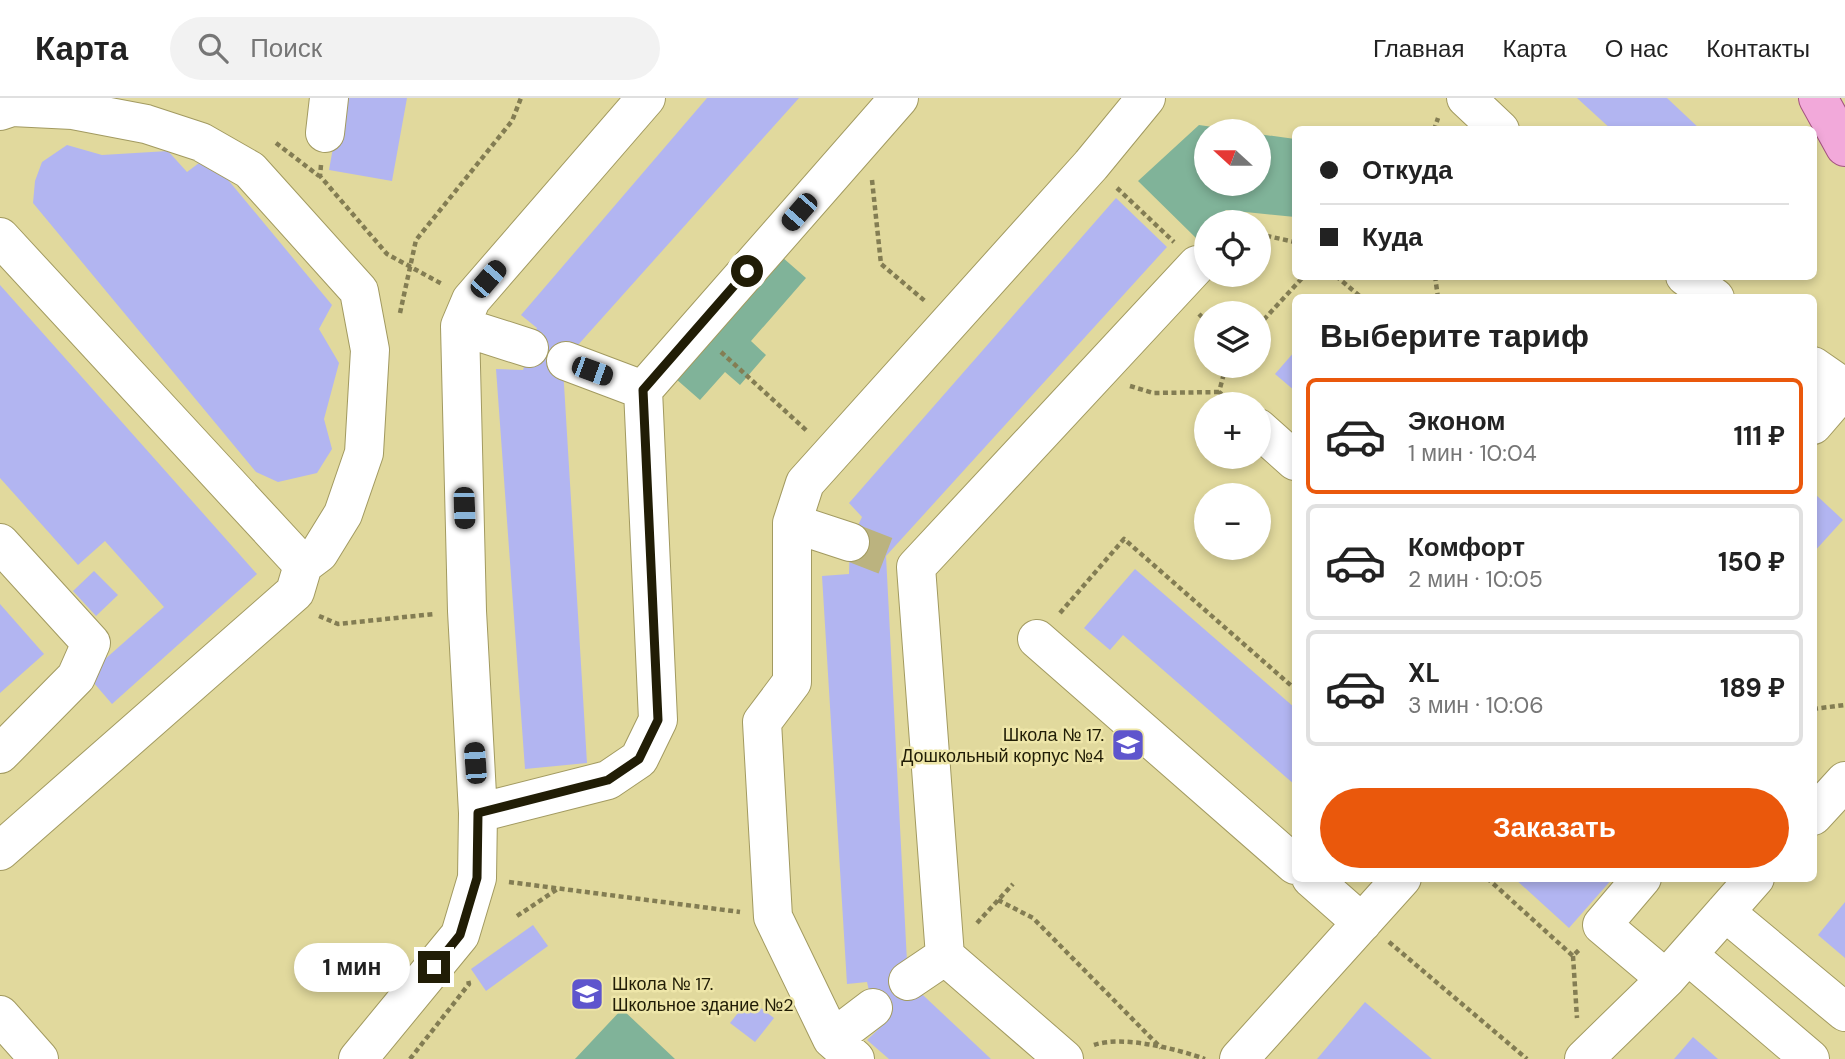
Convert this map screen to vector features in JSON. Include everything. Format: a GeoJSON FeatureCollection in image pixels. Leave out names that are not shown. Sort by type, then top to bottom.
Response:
{"type":"FeatureCollection","features":[{"type":"Feature","properties":{"kind":"main road"},"geometry":{"type":"LineString","coordinates":[[1818,98],[1845,147]]}},
{"type":"Feature","properties":{"kind":"street"},"geometry":{"type":"LineString","coordinates":[[358,1059],[460,935],[477,878],[478,813],[467,611],[465,313],[646,98]]}},
{"type":"Feature","properties":{"kind":"street"},"geometry":{"type":"LineString","coordinates":[[478,813],[608,780],[639,759],[658,720],[643,390],[899,98]]}},
{"type":"Feature","properties":{"kind":"street"},"geometry":{"type":"LineString","coordinates":[[873,1008],[844,1049],[773,917],[762,722],[792,682],[792,523],[804,483],[1091,165],[1146,98]]}},
{"type":"Feature","properties":{"kind":"street"},"geometry":{"type":"LineString","coordinates":[[1466,98],[1496,126]]}},
{"type":"Feature","properties":{"kind":"street"},"geometry":{"type":"LineString","coordinates":[[0,111],[12,107],[73,110],[146,124],[201,142],[250,170],[359,291],[370,350],[364,453],[342,514],[319,553],[303,565],[295,592],[0,851]]}},
{"type":"Feature","properties":{"kind":"street"},"geometry":{"type":"LineString","coordinates":[[0,237],[303,565]]}},
{"type":"Feature","properties":{"kind":"street"},"geometry":{"type":"LineString","coordinates":[[1064,1059],[944,956],[901,561],[1095,374],[1194,268]]}},
{"type":"Feature","properties":{"kind":"street"},"geometry":{"type":"LineString","coordinates":[[1690,280],[1710,294]]}},
{"type":"Feature","properties":{"kind":"street"},"geometry":{"type":"LineString","coordinates":[[465,313],[529,348]]}},
{"type":"Feature","properties":{"kind":"street"},"geometry":{"type":"LineString","coordinates":[[566,361],[643,390]]}},
{"type":"Feature","properties":{"kind":"street"},"geometry":{"type":"LineString","coordinates":[[1817,369],[1845,388],[1817,420]]}},
{"type":"Feature","properties":{"kind":"street"},"geometry":{"type":"LineString","coordinates":[[1271,440],[1292,458]]}},
{"type":"Feature","properties":{"kind":"street"},"geometry":{"type":"LineString","coordinates":[[792,523],[850,542]]}},
{"type":"Feature","properties":{"kind":"street"},"geometry":{"type":"LineString","coordinates":[[0,543],[91,643],[76,677],[0,754]]}},
{"type":"Feature","properties":{"kind":"street"},"geometry":{"type":"LineString","coordinates":[[1037,639],[1292,862]]}},
{"type":"Feature","properties":{"kind":"street"},"geometry":{"type":"LineString","coordinates":[[1817,812],[1845,781]]}},
{"type":"Feature","properties":{"kind":"street"},"geometry":{"type":"LineString","coordinates":[[1316,882],[1364,922]]}},
{"type":"Feature","properties":{"kind":"street"},"geometry":{"type":"LineString","coordinates":[[1239,1059],[1399,882]]}},
{"type":"Feature","properties":{"kind":"street"},"geometry":{"type":"LineString","coordinates":[[1639,882],[1602,925],[1677,967],[1810,1059]]}},
{"type":"Feature","properties":{"kind":"street"},"geometry":{"type":"LineString","coordinates":[[1584,1059],[1677,967],[1752,882]]}},
{"type":"Feature","properties":{"kind":"street"},"geometry":{"type":"LineString","coordinates":[[1726,912],[1845,1012]]}},
{"type":"Feature","properties":{"kind":"street"},"geometry":{"type":"LineString","coordinates":[[908,981],[944,956]]}},
{"type":"Feature","properties":{"kind":"street"},"geometry":{"type":"LineString","coordinates":[[0,1015],[39,1059]]}},
{"type":"Feature","properties":{"kind":"path"},"geometry":{"type":"LineString","coordinates":[[327,116],[320,176],[387,254],[465,313]]}},
{"type":"Feature","properties":{"kind":"path"},"geometry":{"type":"LineString","coordinates":[[867,134],[881,264],[950,321]]}},
{"type":"Feature","properties":{"kind":"path"},"geometry":{"type":"LineString","coordinates":[[1124,194],[1194,262]]}},
{"type":"Feature","properties":{"kind":"path"},"geometry":{"type":"LineString","coordinates":[[1271,237],[1292,241]]}},
{"type":"Feature","properties":{"kind":"path"},"geometry":{"type":"LineString","coordinates":[[1271,312],[1300,280]]}},
{"type":"Feature","properties":{"kind":"path"},"geometry":{"type":"LineString","coordinates":[[1341,280],[1357,294]]}},
{"type":"Feature","properties":{"kind":"path"},"geometry":{"type":"LineString","coordinates":[[1095,374],[1153,393],[1194,392]]}},
{"type":"Feature","properties":{"kind":"path"},"geometry":{"type":"LineString","coordinates":[[748,376],[831,453]]}},
{"type":"Feature","properties":{"kind":"path"},"geometry":{"type":"LineString","coordinates":[[1219,392],[1223,378]]}},
{"type":"Feature","properties":{"kind":"path"},"geometry":{"type":"LineString","coordinates":[[1037,639],[1124,539],[1292,686]]}},
{"type":"Feature","properties":{"kind":"path"},"geometry":{"type":"LineString","coordinates":[[315,614],[338,624],[467,611]]}},
{"type":"Feature","properties":{"kind":"path"},"geometry":{"type":"LineString","coordinates":[[1817,708],[1845,705]]}},
{"type":"Feature","properties":{"kind":"path"},"geometry":{"type":"LineString","coordinates":[[477,878],[773,917]]}},
{"type":"Feature","properties":{"kind":"path"},"geometry":{"type":"LineString","coordinates":[[1491,882],[1573,956],[1577,1020]]}},
{"type":"Feature","properties":{"kind":"path"},"geometry":{"type":"LineString","coordinates":[[517,916],[559,888]]}},
{"type":"Feature","properties":{"kind":"path"},"geometry":{"type":"LineString","coordinates":[[998,900],[1033,918],[1161,1048]]}},
{"type":"Feature","properties":{"kind":"path"},"geometry":{"type":"LineString","coordinates":[[1364,922],[1527,1059]]}},
{"type":"Feature","properties":{"kind":"path"},"geometry":{"type":"LineString","coordinates":[[1573,956],[1602,925]]}},
{"type":"Feature","properties":{"kind":"path"},"geometry":{"type":"LineString","coordinates":[[1064,1059],[1098,1043],[1126,1042],[1184,1051],[1206,1059]]}},
{"type":"Feature","properties":{"kind":"green space"},"geometry":{"type":"Polygon","coordinates":[[[1194,130],[1194,196],[1271,196],[1271,136],[1292,139],[1292,217],[1271,215],[1271,210],[1194,210],[1194,236],[1138,181],[1194,130]]]}},
{"type":"Feature","properties":{"kind":"green space"},"geometry":{"type":"Polygon","coordinates":[[[774,250],[806,278],[751,341],[766,355],[740,385],[725,372],[700,400],[668,372],[774,250]]]}},
{"type":"Feature","properties":{"kind":"green space"},"geometry":{"type":"Polygon","coordinates":[[[622,1009],[675,1059],[575,1059],[622,1009]]]}},
{"type":"Feature","properties":{"kind":"building"},"geometry":{"type":"Polygon","coordinates":[[[342,98],[407,98],[392,181],[329,170],[342,98]]]}},
{"type":"Feature","properties":{"kind":"building"},"geometry":{"type":"Polygon","coordinates":[[[707,98],[799,98],[569,355],[563,368],[587,763],[525,769],[496,369],[523,370],[537,328],[521,315],[707,98]]]}},
{"type":"Feature","properties":{"kind":"building"},"geometry":{"type":"Polygon","coordinates":[[[1577,98],[1667,98],[1697,126],[1608,126],[1577,98]]]}},
{"type":"Feature","properties":{"kind":"building"},"geometry":{"type":"Polygon","coordinates":[[[67,145],[102,155],[168,151],[187,172],[199,163],[219,169],[332,305],[319,329],[339,363],[324,419],[332,449],[317,473],[278,482],[256,472],[33,203],[35,181],[42,162],[67,145]]]}},
{"type":"Feature","properties":{"kind":"building"},"geometry":{"type":"Polygon","coordinates":[[[1116,198],[1167,247],[886,556],[908,981],[991,1059],[889,1059],[867,1040],[886,1022],[873,1008],[867,982],[847,984],[822,576],[849,574],[850,542],[862,517],[849,503],[1116,198]]]}},
{"type":"Feature","properties":{"kind":"building"},"geometry":{"type":"Polygon","coordinates":[[[0,285],[257,574],[112,704],[87,675],[164,607],[105,541],[78,565],[0,478],[0,285]]]}},
{"type":"Feature","properties":{"kind":"building"},"geometry":{"type":"Polygon","coordinates":[[[1292,354],[1292,388],[1275,374],[1292,354]]]}},
{"type":"Feature","properties":{"kind":"building"},"geometry":{"type":"Polygon","coordinates":[[[1817,496],[1843,520],[1817,549],[1817,496]]]}},
{"type":"Feature","properties":{"kind":"building"},"geometry":{"type":"Polygon","coordinates":[[[1135,569],[1292,705],[1292,782],[1123,635],[1110,650],[1084,628],[1135,569]]]}},
{"type":"Feature","properties":{"kind":"building"},"geometry":{"type":"Polygon","coordinates":[[[94,571],[118,595],[96,616],[73,591],[94,571]]]}},
{"type":"Feature","properties":{"kind":"building"},"geometry":{"type":"Polygon","coordinates":[[[0,604],[44,654],[0,693],[0,604]]]}},
{"type":"Feature","properties":{"kind":"building"},"geometry":{"type":"Polygon","coordinates":[[[1518,882],[1609,882],[1569,928],[1518,882]]]}},
{"type":"Feature","properties":{"kind":"building"},"geometry":{"type":"Polygon","coordinates":[[[1845,902],[1845,958],[1818,935],[1845,902]]]}},
{"type":"Feature","properties":{"kind":"building"},"geometry":{"type":"Polygon","coordinates":[[[533,925],[548,946],[486,991],[471,969],[533,925]]]}},
{"type":"Feature","properties":{"kind":"building"},"geometry":{"type":"Polygon","coordinates":[[[749,999],[774,1018],[755,1042],[730,1023],[749,999]]]}},
{"type":"Feature","properties":{"kind":"building"},"geometry":{"type":"Polygon","coordinates":[[[1365,1002],[1432,1059],[1317,1059],[1365,1002]]]}},
{"type":"Feature","properties":{"kind":"building"},"geometry":{"type":"Polygon","coordinates":[[[1693,1037],[1718,1059],[1674,1059],[1693,1037]]]}},
{"type":"Feature","properties":{"kind":"tunnel"},"geometry":{"type":"LineString","coordinates":[[850,542],[886,556]]}},
{"type":"Feature","properties":{"kind":"place","name":"Школа № 17. Дошкольный корпус №4"},"geometry":{"type":"Point","coordinates":[1128,745]}},
{"type":"Feature","properties":{"kind":"place","name":"Школа № 17. Школьное здание №2"},"geometry":{"type":"Point","coordinates":[587,994]}},
{"type":"Feature","properties":{"kind":"route"},"geometry":{"type":"LineString","coordinates":[[434,967],[460,935],[477,878],[478,813],[608,780],[639,759],[658,720],[643,390],[747,271]]}}]}
